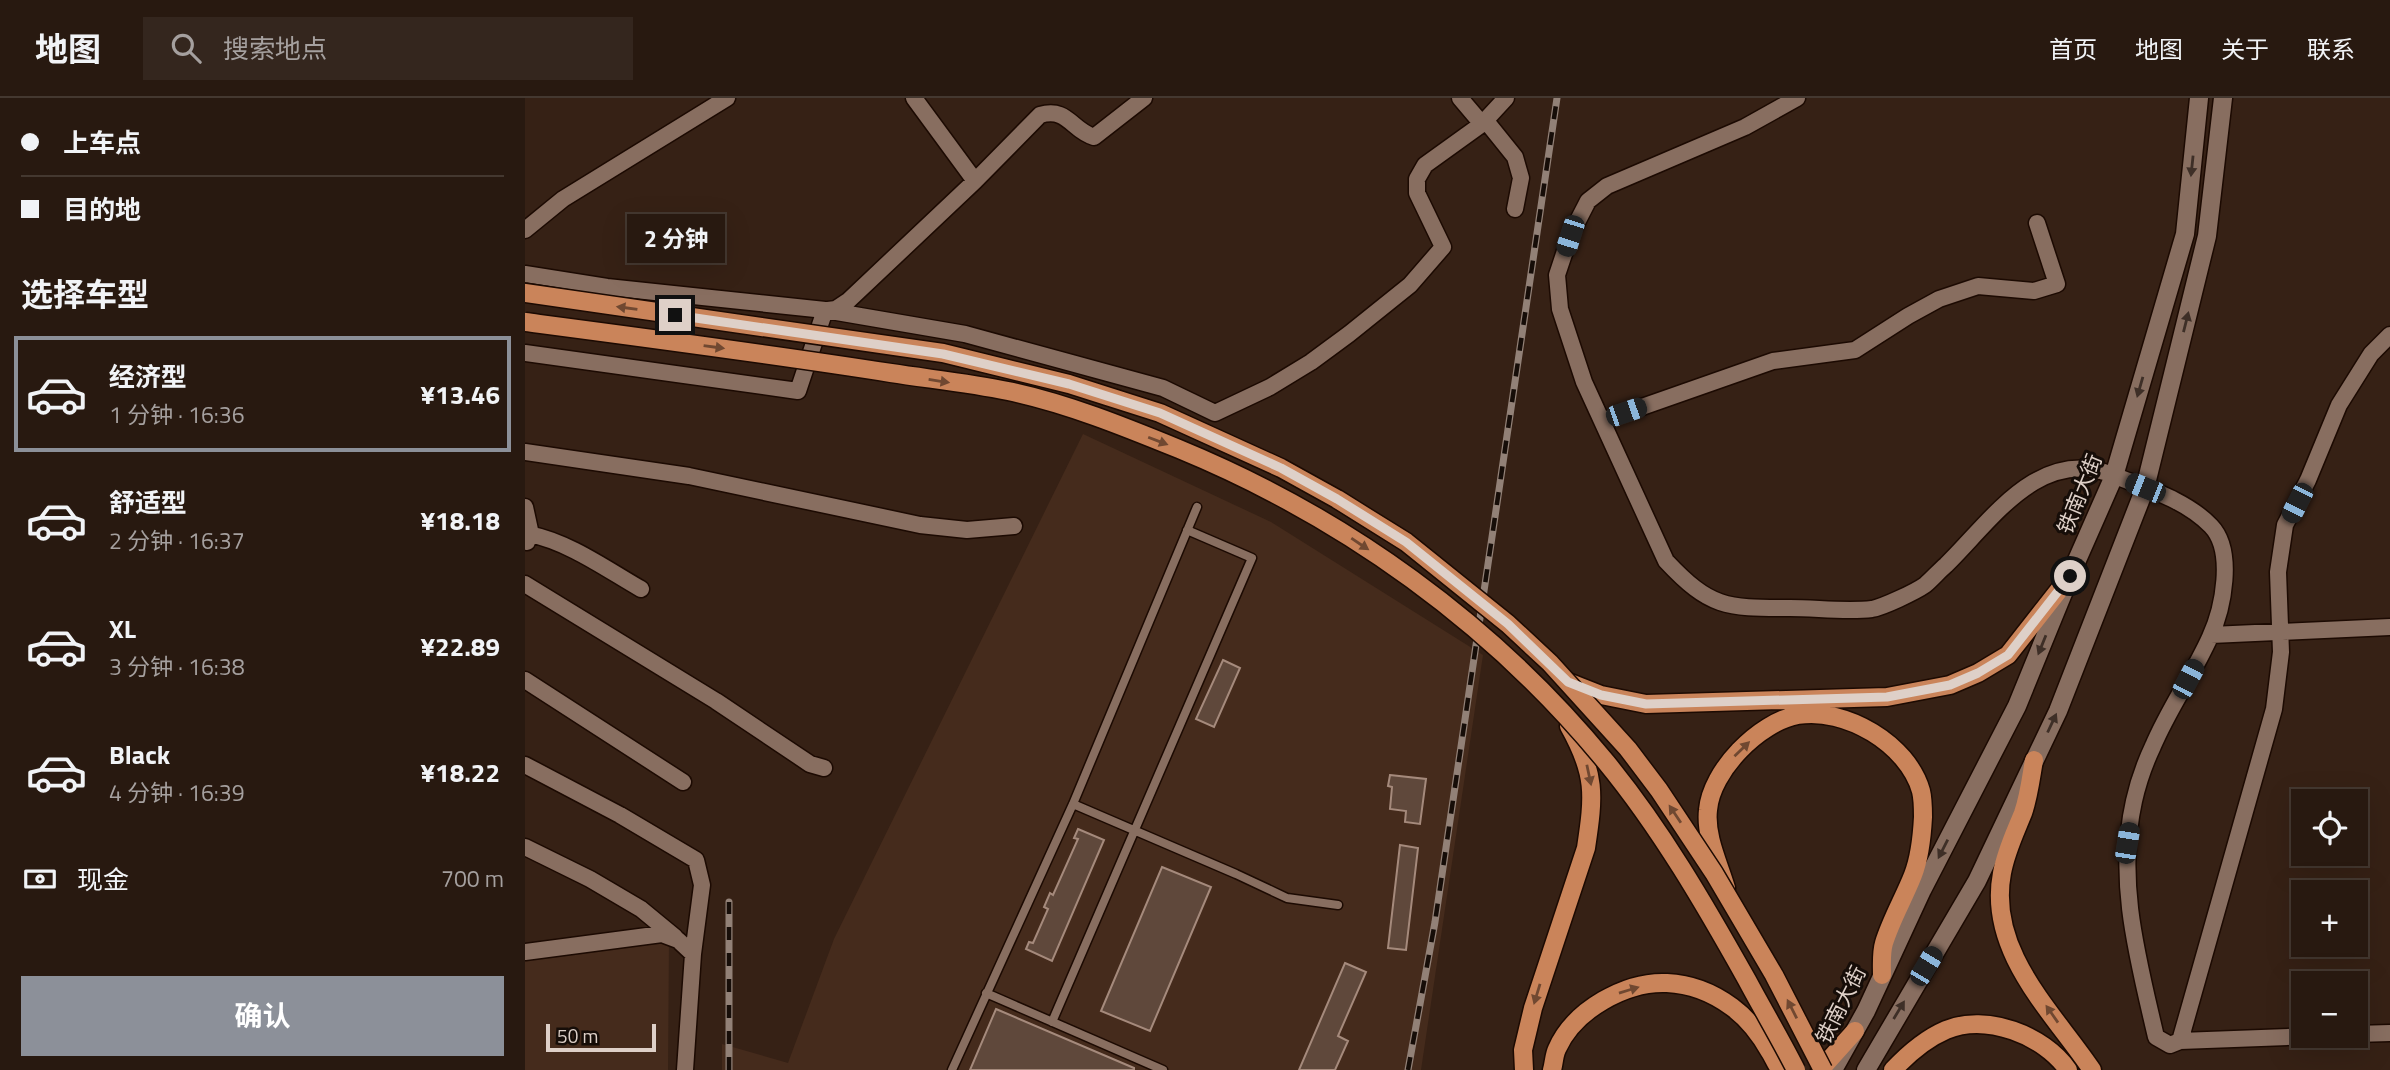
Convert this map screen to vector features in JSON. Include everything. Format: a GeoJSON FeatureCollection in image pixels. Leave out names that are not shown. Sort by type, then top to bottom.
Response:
{"type":"FeatureCollection","features":[{"type":"Feature","properties":{"kind":"main road","name":"铁南大街"},"geometry":{"type":"LineString","coordinates":[[1833,1070],[2017,706],[2114,476],[2185,233],[2199,98]]}},
{"type":"Feature","properties":{"kind":"main road"},"geometry":{"type":"LineString","coordinates":[[1866,1070],[1977,881],[2058,711],[2145,488],[2207,236],[2223,98]]}},
{"type":"Feature","properties":{"kind":"main road"},"geometry":{"type":"LineString","coordinates":[[525,293],[943,354],[1069,384],[1160,413],[1281,468],[1337,499],[1406,542],[1508,624],[1568,682],[1628,749],[1659,790],[1731,901],[1774,975],[1822,1070],[1855,1031]]}},
{"type":"Feature","properties":{"kind":"main road"},"geometry":{"type":"LineString","coordinates":[[525,322],[800,358],[1009,391],[1058,405],[1159,441],[1249,479],[1343,533],[1434,594],[1495,645],[1605,761],[1637,802],[1710,914],[1796,1070]]}},
{"type":"Feature","properties":{"kind":"main road"},"geometry":{"type":"LineString","coordinates":[[1568,682],[1601,695],[1646,704],[1887,697],[1950,685],[1978,673],[2008,655],[2070,576]]}},
{"type":"Feature","properties":{"kind":"main road"},"geometry":{"type":"LineString","coordinates":[[1524,1070],[1523,1050],[1533,1008],[1586,848],[1590,824],[1592,783],[1583,751],[1562,714]]}},
{"type":"Feature","properties":{"kind":"main road"},"geometry":{"type":"LineString","coordinates":[[1731,901],[1710,837],[1707,810],[1717,779],[1740,748],[1766,729],[1797,715],[1826,716],[1856,723],[1894,748],[1921,790],[1922,835],[1914,872],[1883,946],[1882,975]]}},
{"type":"Feature","properties":{"kind":"main road"},"geometry":{"type":"LineString","coordinates":[[2034,760],[2024,810],[2007,849],[2001,875],[1998,900],[2001,925],[2013,958],[2092,1070]]}},
{"type":"Feature","properties":{"kind":"main road"},"geometry":{"type":"LineString","coordinates":[[1552,1070],[1556,1049],[1575,1023],[1595,1006],[1618,993],[1666,982],[1711,993],[1735,1009],[1758,1034],[1781,1070]]}},
{"type":"Feature","properties":{"kind":"main road"},"geometry":{"type":"LineString","coordinates":[[1893,1070],[1910,1052],[1947,1029],[1986,1023],[2031,1037],[2061,1060],[2068,1070]]}},
{"type":"Feature","properties":{"kind":"street"},"geometry":{"type":"LineString","coordinates":[[525,230],[563,199],[727,98]]}},
{"type":"Feature","properties":{"kind":"street"},"geometry":{"type":"LineString","coordinates":[[914,98],[975,181]]}},
{"type":"Feature","properties":{"kind":"street"},"geometry":{"type":"LineString","coordinates":[[825,310],[836,309],[848,301],[975,181],[1040,114],[1051,111],[1064,116],[1084,134],[1094,136],[1144,98]]}},
{"type":"Feature","properties":{"kind":"street"},"geometry":{"type":"LineString","coordinates":[[1460,98],[1515,158],[1521,178],[1515,209]]}},
{"type":"Feature","properties":{"kind":"street"},"geometry":{"type":"LineString","coordinates":[[525,274],[607,287],[825,310],[965,334],[1163,388],[1215,414],[1270,387],[1311,362],[1411,285],[1443,247],[1417,193],[1417,179],[1425,165],[1484,122],[1506,98]]}},
{"type":"Feature","properties":{"kind":"street"},"geometry":{"type":"LineString","coordinates":[[1797,98],[1745,127],[1607,186],[1588,201],[1570,236],[1557,275],[1560,309],[1584,382],[1666,561],[1686,583],[1714,601],[1740,608],[1874,609],[1925,585],[2017,494],[2045,475],[2074,467],[2114,476],[2187,505],[2213,528],[2224,551],[2222,594],[2211,635],[2153,745],[2134,799],[2127,843],[2127,895],[2135,945],[2156,1037],[2169,1045],[2180,1041],[2291,1037]]}},
{"type":"Feature","properties":{"kind":"street"},"geometry":{"type":"LineString","coordinates":[[1602,421],[1773,361],[1855,351],[1907,316],[1939,299],[1978,286],[2035,291],[2057,284],[2037,223]]}},
{"type":"Feature","properties":{"kind":"street"},"geometry":{"type":"LineString","coordinates":[[525,353],[797,391],[825,310]]}},
{"type":"Feature","properties":{"kind":"street"},"geometry":{"type":"LineString","coordinates":[[2180,1041],[2274,709],[2281,652],[2277,572],[2285,525],[2308,480],[2339,405],[2371,354],[2390,335]]}},
{"type":"Feature","properties":{"kind":"street"},"geometry":{"type":"LineString","coordinates":[[525,452],[689,476],[920,525],[968,530],[1014,526]]}},
{"type":"Feature","properties":{"kind":"street"},"geometry":{"type":"LineString","coordinates":[[525,507],[530,530],[527,539],[544,537],[641,589]]}},
{"type":"Feature","properties":{"kind":"street"},"geometry":{"type":"LineString","coordinates":[[525,584],[716,701],[810,764],[824,768]]}},
{"type":"Feature","properties":{"kind":"street"},"geometry":{"type":"LineString","coordinates":[[2211,635],[2390,627]]}},
{"type":"Feature","properties":{"kind":"street"},"geometry":{"type":"LineString","coordinates":[[525,680],[683,782]]}},
{"type":"Feature","properties":{"kind":"street"},"geometry":{"type":"LineString","coordinates":[[525,765],[620,815],[696,860],[702,885],[693,954],[685,1070]]}},
{"type":"Feature","properties":{"kind":"street"},"geometry":{"type":"LineString","coordinates":[[525,847],[590,879],[641,909],[693,954]]}},
{"type":"Feature","properties":{"kind":"street"},"geometry":{"type":"LineString","coordinates":[[525,952],[662,934],[678,940]]}},
{"type":"Feature","properties":{"kind":"street"},"geometry":{"type":"LineString","coordinates":[[2368,1034],[2390,1033]]}},
{"type":"Feature","properties":{"kind":"lane"},"geometry":{"type":"LineString","coordinates":[[952,1070],[1073,804],[1197,506]]}},
{"type":"Feature","properties":{"kind":"lane"},"geometry":{"type":"LineString","coordinates":[[1052,1022],[1252,558],[1187,530]]}},
{"type":"Feature","properties":{"kind":"lane"},"geometry":{"type":"LineString","coordinates":[[1073,804],[1287,898],[1338,905]]}},
{"type":"Feature","properties":{"kind":"lane"},"geometry":{"type":"LineString","coordinates":[[986,993],[1163,1070]]}},
{"type":"Feature","properties":{"kind":"shaded area"},"geometry":{"type":"Polygon","coordinates":[[[1083,434],[1271,522],[1483,655],[1421,1070],[722,1070],[722,1044],[788,1063],[834,939],[1083,434]]]}},
{"type":"Feature","properties":{"kind":"shaded area"},"geometry":{"type":"Polygon","coordinates":[[[669,940],[668,1070],[525,1070],[525,957],[669,940]]]}},
{"type":"Feature","properties":{"kind":"building"},"geometry":{"type":"Polygon","coordinates":[[[1223,660],[1240,668],[1214,727],[1196,719],[1223,660]]]}},
{"type":"Feature","properties":{"kind":"building"},"geometry":{"type":"Polygon","coordinates":[[[1390,775],[1426,779],[1420,824],[1405,822],[1406,811],[1390,809],[1390,775]]]}},
{"type":"Feature","properties":{"kind":"building"},"geometry":{"type":"Polygon","coordinates":[[[1078,829],[1104,840],[1052,961],[1026,949],[1029,942],[1033,943],[1048,909],[1044,907],[1050,893],[1053,895],[1078,839],[1074,838],[1078,829]]]}},
{"type":"Feature","properties":{"kind":"building"},"geometry":{"type":"Polygon","coordinates":[[[1400,845],[1418,848],[1406,950],[1388,948],[1400,845]]]}},
{"type":"Feature","properties":{"kind":"building"},"geometry":{"type":"Polygon","coordinates":[[[1162,867],[1211,887],[1150,1031],[1101,1011],[1162,867]]]}},
{"type":"Feature","properties":{"kind":"building"},"geometry":{"type":"Polygon","coordinates":[[[1345,963],[1366,972],[1338,1036],[1348,1041],[1335,1070],[1299,1070],[1345,963]]]}},
{"type":"Feature","properties":{"kind":"building"},"geometry":{"type":"Polygon","coordinates":[[[996,1009],[1134,1068],[1134,1070],[970,1070],[996,1009]]]}},
{"type":"Feature","properties":{"kind":"railway"},"geometry":{"type":"LineString","coordinates":[[1408,1070],[1435,922],[1557,98]]}},
{"type":"Feature","properties":{"kind":"railway"},"geometry":{"type":"LineString","coordinates":[[729,902],[729,1070]]}},
{"type":"Feature","properties":{"kind":"route"},"geometry":{"type":"LineString","coordinates":[[675,315],[943,354],[1069,384],[1160,413],[1281,468],[1406,542],[1508,624],[1568,682],[1601,695],[1646,704],[1887,697],[1950,685],[1978,673],[2008,655],[2070,576]]}}]}
